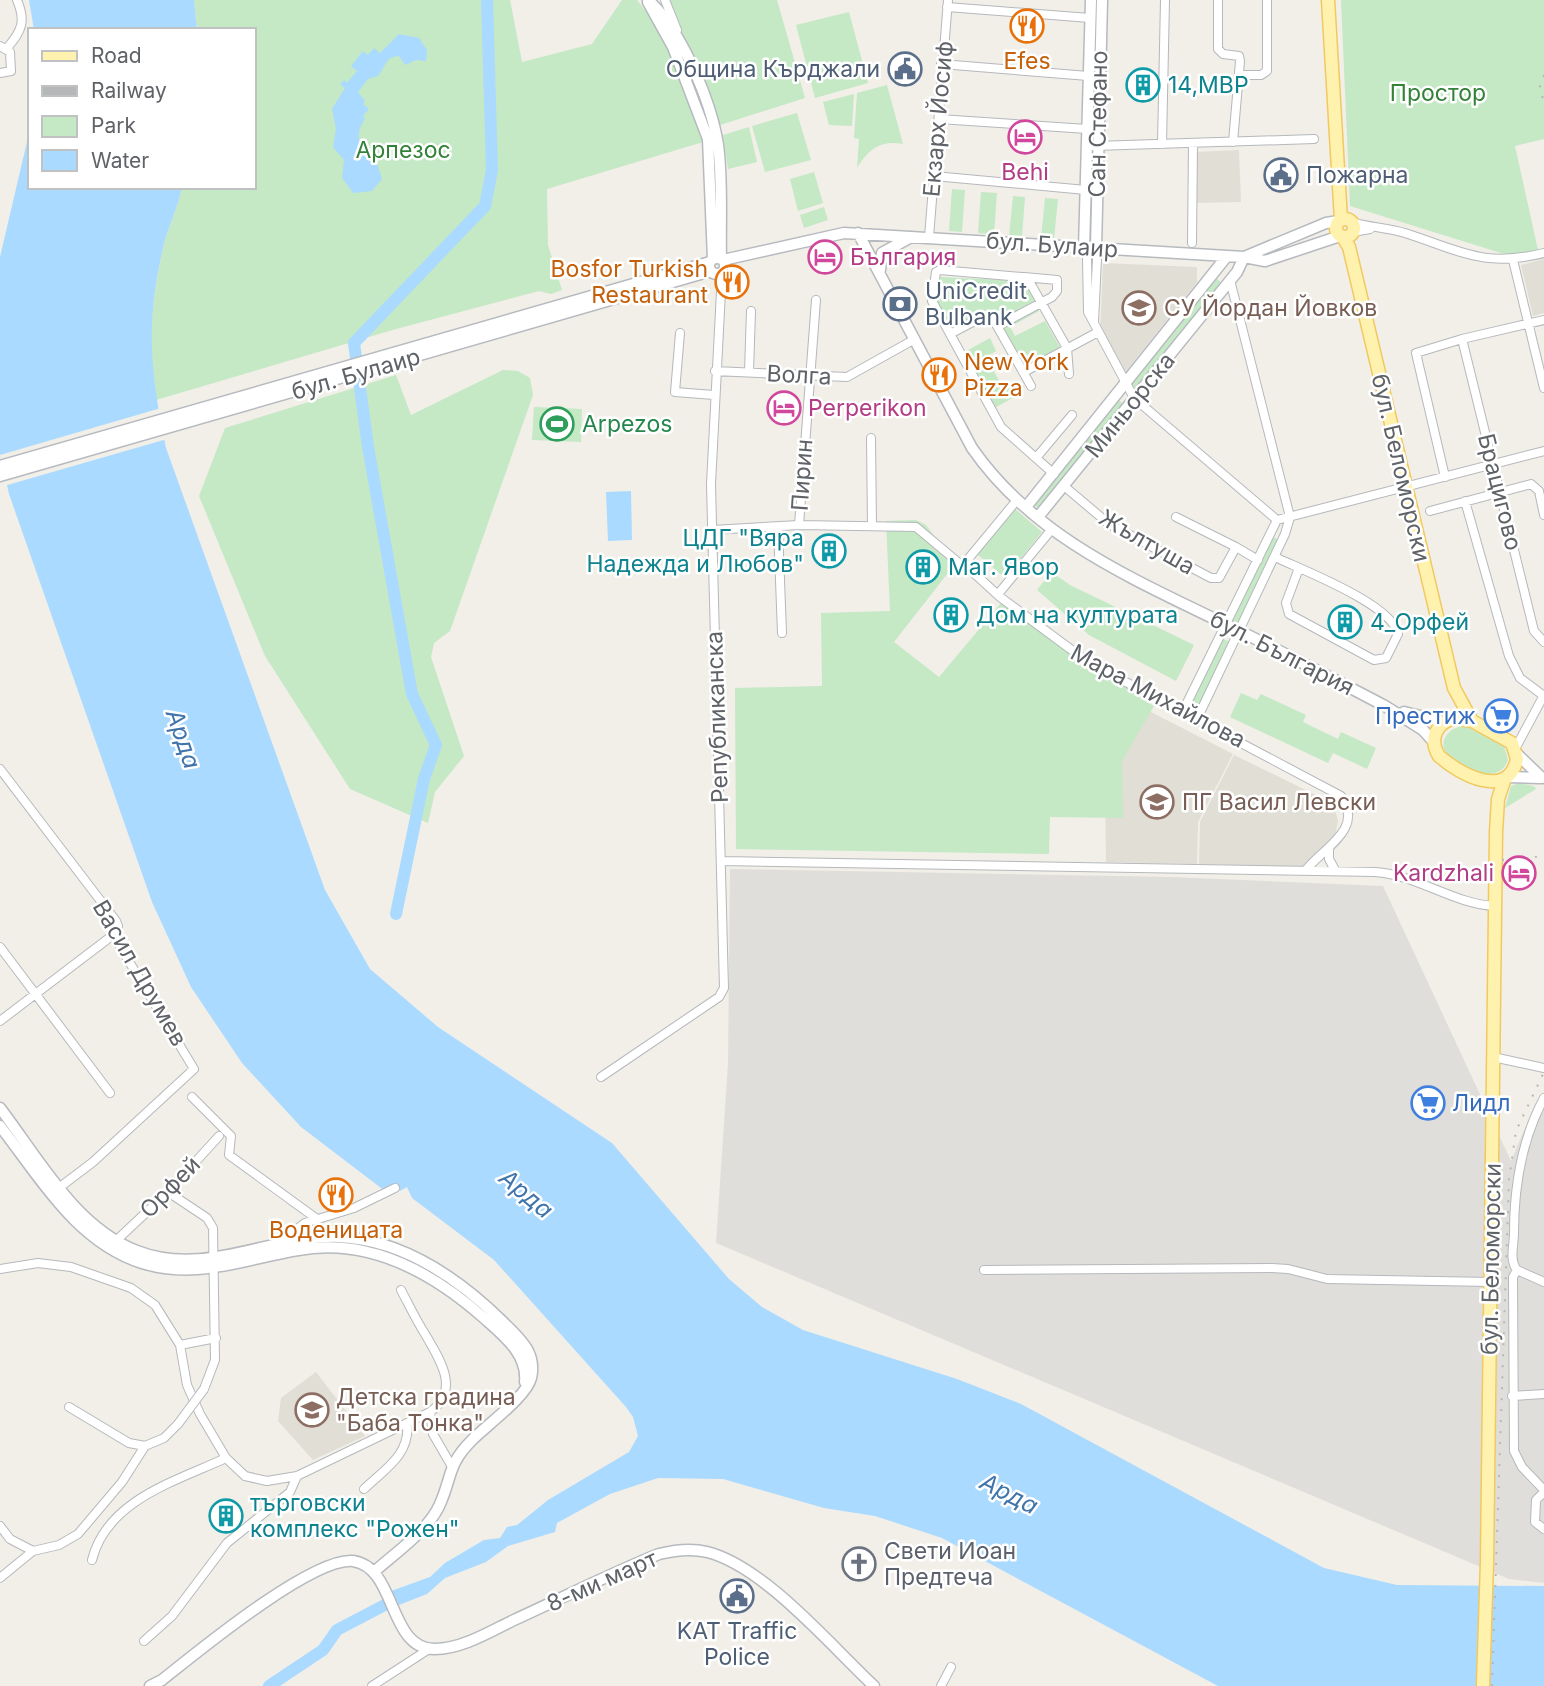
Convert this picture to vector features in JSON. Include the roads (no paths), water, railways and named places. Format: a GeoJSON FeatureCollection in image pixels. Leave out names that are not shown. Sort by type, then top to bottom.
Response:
{"type":"FeatureCollection","features":[{"type":"Feature","properties":{"kind":"main road"},"geometry":{"type":"LineString","coordinates":[[647,0],[666,18],[681,40]]}},
{"type":"Feature","properties":{"kind":"main road","name":"Републиканска"},"geometry":{"type":"LineString","coordinates":[[647,0],[673,47],[713,144]]}},
{"type":"Feature","properties":{"kind":"main road","name":"Сан Стефано"},"geometry":{"type":"LineString","coordinates":[[1090,0],[1087,129],[1092,146],[1086,190],[1091,253]]}},
{"type":"Feature","properties":{"kind":"main road","name":"Сан Стефано"},"geometry":{"type":"LineString","coordinates":[[1091,253],[1092,146],[1102,0]]}},
{"type":"Feature","properties":{"kind":"main road","name":"бул. Беломорски"},"geometry":{"type":"LineString","coordinates":[[1328,0],[1346,231],[1454,688],[1472,721]]}},
{"type":"Feature","properties":{"kind":"main road","name":"Републиканска"},"geometry":{"type":"LineString","coordinates":[[681,40],[713,144],[717,265]]}},
{"type":"Feature","properties":{"kind":"main road","name":"бул. Булаир"},"geometry":{"type":"LineString","coordinates":[[0,476],[432,347],[823,235],[858,233],[929,237],[1091,253],[1244,257],[1326,223],[1346,231]]}},
{"type":"Feature","properties":{"kind":"main road","name":"бул. България"},"geometry":{"type":"LineString","coordinates":[[858,233],[972,448],[989,473],[1022,503],[1052,529],[1098,562],[1385,706],[1420,728],[1434,742]]}},
{"type":"Feature","properties":{"kind":"main road"},"geometry":{"type":"LineString","coordinates":[[880,273],[882,253],[913,236]]}},
{"type":"Feature","properties":{"kind":"main road","name":"Миньорска"},"geometry":{"type":"LineString","coordinates":[[1022,503],[1054,474],[1227,256]]}},
{"type":"Feature","properties":{"kind":"main road","name":"Миньорска"},"geometry":{"type":"LineString","coordinates":[[1038,517],[1230,280],[1244,257]]}},
{"type":"Feature","properties":{"kind":"main road","name":"бул. Булаир"},"geometry":{"type":"LineString","coordinates":[[0,466],[432,347]]}},
{"type":"Feature","properties":{"kind":"main road","name":"бул. Беломорски"},"geometry":{"type":"LineString","coordinates":[[1446,721],[1454,688]]}},
{"type":"Feature","properties":{"kind":"main road","name":"бул. България"},"geometry":{"type":"LineString","coordinates":[[1385,706],[1446,721]]}},
{"type":"Feature","properties":{"kind":"main road"},"geometry":{"type":"LineString","coordinates":[[1446,721],[1472,721],[1513,747],[1543,779],[1506,777],[1492,783],[1480,780],[1442,759],[1434,742],[1436,733],[1446,721]]}},
{"type":"Feature","properties":{"kind":"main road"},"geometry":{"type":"LineString","coordinates":[[1506,777],[1515,766],[1513,747]]}},
{"type":"Feature","properties":{"kind":"main road","name":"бул. Беломорски"},"geometry":{"type":"LineString","coordinates":[[1483,1686],[1487,1562],[1496,832],[1499,794],[1506,777]]}},
{"type":"Feature","properties":{"kind":"main road","name":"бул. Беломорски"},"geometry":{"type":"LineString","coordinates":[[1480,780],[1490,797],[1496,832]]}},
{"type":"Feature","properties":{"kind":"main road"},"geometry":{"type":"LineString","coordinates":[[0,1108],[93,1226],[115,1241],[155,1257],[214,1264],[279,1243],[321,1237],[368,1241],[405,1253],[441,1271],[484,1304],[525,1343],[532,1362],[530,1382],[451,1465],[436,1511],[377,1577]]}},
{"type":"Feature","properties":{"kind":"main road"},"geometry":{"type":"LineString","coordinates":[[0,1126],[72,1218],[94,1238],[142,1263],[171,1269],[321,1247],[367,1251],[414,1268],[460,1298],[502,1335],[523,1360],[526,1371],[522,1391]]}},
{"type":"Feature","properties":{"kind":"main road","name":"8-ми март"},"geometry":{"type":"LineString","coordinates":[[429,1649],[446,1648],[480,1636],[659,1554],[691,1550],[719,1557],[750,1573],[808,1622],[874,1686]]}},
{"type":"Feature","properties":{"kind":"main road"},"geometry":{"type":"LineString","coordinates":[[150,1686],[162,1680],[236,1621],[317,1572],[333,1564],[354,1561],[377,1577],[412,1640],[429,1649]]}},
{"type":"Feature","properties":{"kind":"street"},"geometry":{"type":"LineString","coordinates":[[0,74],[11,71],[4,47],[19,35],[23,23],[17,0]]}},
{"type":"Feature","properties":{"kind":"street","name":"Републиканска"},"geometry":{"type":"LineString","coordinates":[[665,0],[681,40]]}},
{"type":"Feature","properties":{"kind":"street"},"geometry":{"type":"LineString","coordinates":[[1162,144],[1165,0]]}},
{"type":"Feature","properties":{"kind":"street"},"geometry":{"type":"LineString","coordinates":[[1218,0],[1218,49],[1223,54],[1239,57],[1240,75],[1233,142]]}},
{"type":"Feature","properties":{"kind":"street"},"geometry":{"type":"LineString","coordinates":[[1240,75],[1261,75],[1267,71],[1267,0]]}},
{"type":"Feature","properties":{"kind":"street"},"geometry":{"type":"LineString","coordinates":[[947,4],[1090,18]]}},
{"type":"Feature","properties":{"kind":"street","name":"Екзарх Йосиф"},"geometry":{"type":"LineString","coordinates":[[929,237],[947,4]]}},
{"type":"Feature","properties":{"kind":"street"},"geometry":{"type":"LineString","coordinates":[[941,64],[1088,76]]}},
{"type":"Feature","properties":{"kind":"street"},"geometry":{"type":"LineString","coordinates":[[939,119],[1087,129]]}},
{"type":"Feature","properties":{"kind":"street"},"geometry":{"type":"LineString","coordinates":[[1092,146],[1314,139]]}},
{"type":"Feature","properties":{"kind":"street"},"geometry":{"type":"LineString","coordinates":[[1192,243],[1193,143]]}},
{"type":"Feature","properties":{"kind":"street"},"geometry":{"type":"LineString","coordinates":[[934,176],[1086,190]]}},
{"type":"Feature","properties":{"kind":"street"},"geometry":{"type":"LineString","coordinates":[[1346,231],[1376,228],[1405,233],[1474,257],[1513,261],[1544,253]]}},
{"type":"Feature","properties":{"kind":"street","name":"Сан Стефано"},"geometry":{"type":"LineString","coordinates":[[1091,253],[1086,306],[1124,385],[1134,398],[1277,520]]}},
{"type":"Feature","properties":{"kind":"street"},"geometry":{"type":"LineString","coordinates":[[1513,261],[1544,388]]}},
{"type":"Feature","properties":{"kind":"street","name":"Републиканска"},"geometry":{"type":"LineString","coordinates":[[600,1077],[644,1050],[722,993],[722,861],[712,530],[719,293],[717,265]]}},
{"type":"Feature","properties":{"kind":"street"},"geometry":{"type":"LineString","coordinates":[[998,326],[1057,291],[1057,280],[937,271],[932,302],[1001,427],[1054,474]]}},
{"type":"Feature","properties":{"kind":"street"},"geometry":{"type":"LineString","coordinates":[[1022,277],[1030,281],[1043,301],[1067,348],[1069,374]]}},
{"type":"Feature","properties":{"kind":"street"},"geometry":{"type":"LineString","coordinates":[[1197,719],[1275,557],[1290,517],[1230,280]]}},
{"type":"Feature","properties":{"kind":"street","name":"Пирин"},"geometry":{"type":"LineString","coordinates":[[799,525],[808,376],[817,300]]}},
{"type":"Feature","properties":{"kind":"street"},"geometry":{"type":"LineString","coordinates":[[749,372],[751,311]]}},
{"type":"Feature","properties":{"kind":"street"},"geometry":{"type":"LineString","coordinates":[[950,334],[986,316],[995,319],[1031,386]]}},
{"type":"Feature","properties":{"kind":"street"},"geometry":{"type":"LineString","coordinates":[[1445,477],[1415,359],[1421,350],[1544,320]]}},
{"type":"Feature","properties":{"kind":"street"},"geometry":{"type":"LineString","coordinates":[[1024,372],[1096,329]]}},
{"type":"Feature","properties":{"kind":"street"},"geometry":{"type":"LineString","coordinates":[[680,333],[676,392],[714,394]]}},
{"type":"Feature","properties":{"kind":"street","name":"Волга"},"geometry":{"type":"LineString","coordinates":[[715,371],[847,377],[915,339]]}},
{"type":"Feature","properties":{"kind":"street","name":"Брацигово"},"geometry":{"type":"LineString","coordinates":[[1462,339],[1534,631],[1544,642]]}},
{"type":"Feature","properties":{"kind":"street"},"geometry":{"type":"LineString","coordinates":[[1036,458],[1072,415]]}},
{"type":"Feature","properties":{"kind":"street"},"geometry":{"type":"LineString","coordinates":[[871,439],[872,526]]}},
{"type":"Feature","properties":{"kind":"street"},"geometry":{"type":"LineString","coordinates":[[1183,711],[1277,520],[1544,451]]}},
{"type":"Feature","properties":{"kind":"street"},"geometry":{"type":"LineString","coordinates":[[1430,510],[1531,484],[1539,491],[1544,514]]}},
{"type":"Feature","properties":{"kind":"street","name":"Жълтуша"},"geometry":{"type":"LineString","coordinates":[[1065,486],[1109,524],[1211,578],[1219,578],[1236,547]]}},
{"type":"Feature","properties":{"kind":"street"},"geometry":{"type":"LineString","coordinates":[[1465,501],[1509,656],[1520,678],[1544,696],[1513,747]]}},
{"type":"Feature","properties":{"kind":"street"},"geometry":{"type":"LineString","coordinates":[[964,564],[1022,503]]}},
{"type":"Feature","properties":{"kind":"street"},"geometry":{"type":"LineString","coordinates":[[1176,517],[1258,560]]}},
{"type":"Feature","properties":{"kind":"street","name":"Мара Михайлова"},"geometry":{"type":"LineString","coordinates":[[712,530],[799,525],[916,527],[999,593],[1000,597],[1088,662],[1341,796],[1346,805],[1347,823],[1329,850],[1307,870]]}},
{"type":"Feature","properties":{"kind":"street"},"geometry":{"type":"LineString","coordinates":[[778,527],[782,633]]}},
{"type":"Feature","properties":{"kind":"street"},"geometry":{"type":"LineString","coordinates":[[999,593],[1052,529]]}},
{"type":"Feature","properties":{"kind":"street"},"geometry":{"type":"LineString","coordinates":[[1275,557],[1299,568],[1361,599],[1393,622],[1398,634],[1386,658],[1374,660],[1289,614],[1286,603],[1299,568]]}},
{"type":"Feature","properties":{"kind":"street","name":"Васил Друмев"},"geometry":{"type":"LineString","coordinates":[[0,769],[116,921],[118,926],[113,935],[192,1064],[194,1073],[61,1187]]}},
{"type":"Feature","properties":{"kind":"street"},"geometry":{"type":"LineString","coordinates":[[1329,850],[1335,870]]}},
{"type":"Feature","properties":{"kind":"street"},"geometry":{"type":"LineString","coordinates":[[722,861],[1389,873],[1473,904],[1495,906]]}},
{"type":"Feature","properties":{"kind":"street"},"geometry":{"type":"LineString","coordinates":[[0,1021],[113,935]]}},
{"type":"Feature","properties":{"kind":"street"},"geometry":{"type":"LineString","coordinates":[[0,947],[110,1093]]}},
{"type":"Feature","properties":{"kind":"street"},"geometry":{"type":"LineString","coordinates":[[1493,1056],[1544,1068]]}},
{"type":"Feature","properties":{"kind":"street"},"geometry":{"type":"LineString","coordinates":[[192,1097],[231,1136],[229,1155],[317,1219]]}},
{"type":"Feature","properties":{"kind":"street"},"geometry":{"type":"LineString","coordinates":[[1544,1098],[1521,1158],[1513,1259],[1517,1270],[1544,1282]]}},
{"type":"Feature","properties":{"kind":"street","name":"Орфей"},"geometry":{"type":"LineString","coordinates":[[120,1237],[168,1192],[219,1136]]}},
{"type":"Feature","properties":{"kind":"street"},"geometry":{"type":"LineString","coordinates":[[279,1243],[291,1231],[317,1219],[354,1208],[395,1188]]}},
{"type":"Feature","properties":{"kind":"street"},"geometry":{"type":"LineString","coordinates":[[69,1407],[129,1443],[145,1446],[164,1438],[204,1389],[215,1360],[213,1228],[207,1218],[168,1192]]}},
{"type":"Feature","properties":{"kind":"street"},"geometry":{"type":"LineString","coordinates":[[0,1269],[54,1264],[117,1282],[155,1305],[180,1345],[189,1391],[226,1458],[236,1470],[258,1479],[284,1480],[297,1476],[430,1412],[444,1398],[445,1370],[401,1290]]}},
{"type":"Feature","properties":{"kind":"street"},"geometry":{"type":"LineString","coordinates":[[984,1270],[1272,1268],[1288,1269],[1327,1279],[1491,1282]]}},
{"type":"Feature","properties":{"kind":"street"},"geometry":{"type":"LineString","coordinates":[[1517,1270],[1513,1277],[1514,1451],[1522,1467],[1544,1491],[1536,1500],[1535,1522],[1544,1529]]}},
{"type":"Feature","properties":{"kind":"street"},"geometry":{"type":"LineString","coordinates":[[180,1345],[216,1338]]}},
{"type":"Feature","properties":{"kind":"street"},"geometry":{"type":"LineString","coordinates":[[1512,1396],[1544,1394]]}},
{"type":"Feature","properties":{"kind":"street"},"geometry":{"type":"LineString","coordinates":[[430,1412],[433,1434],[451,1465]]}},
{"type":"Feature","properties":{"kind":"street"},"geometry":{"type":"LineString","coordinates":[[364,1489],[400,1456],[406,1444],[407,1423]]}},
{"type":"Feature","properties":{"kind":"street"},"geometry":{"type":"LineString","coordinates":[[0,1578],[33,1551],[59,1545],[78,1534],[122,1482],[145,1446]]}},
{"type":"Feature","properties":{"kind":"street"},"geometry":{"type":"LineString","coordinates":[[92,1560],[104,1528],[125,1508],[226,1458]]}},
{"type":"Feature","properties":{"kind":"street"},"geometry":{"type":"LineString","coordinates":[[144,1642],[172,1616],[227,1543],[290,1492],[297,1476]]}},
{"type":"Feature","properties":{"kind":"street"},"geometry":{"type":"LineString","coordinates":[[0,1526],[10,1539],[33,1551]]}},
{"type":"Feature","properties":{"kind":"street"},"geometry":{"type":"LineString","coordinates":[[372,1686],[429,1649]]}},
{"type":"Feature","properties":{"kind":"street"},"geometry":{"type":"LineString","coordinates":[[941,1686],[951,1667]]}},
{"type":"Feature","properties":{"kind":"water"},"geometry":{"type":"Polygon","coordinates":[[[29,0],[194,0],[197,28],[34,28],[29,0]]]}},
{"type":"Feature","properties":{"kind":"water"},"geometry":{"type":"Polygon","coordinates":[[[399,34],[419,38],[427,50],[426,61],[416,60],[405,65],[399,56],[391,58],[378,76],[368,79],[358,92],[365,101],[363,104],[369,109],[363,116],[365,119],[359,135],[360,145],[367,156],[371,154],[370,157],[376,160],[382,179],[372,191],[353,193],[342,178],[344,160],[333,147],[336,129],[332,109],[345,88],[340,84],[344,80],[347,83],[357,71],[351,66],[363,51],[368,55],[374,48],[380,53],[399,34]]]}},
{"type":"Feature","properties":{"kind":"water","name":"Арда"},"geometry":{"type":"Polygon","coordinates":[[[28,138],[28,189],[181,189],[164,244],[152,323],[153,370],[166,448],[325,890],[370,969],[438,1027],[612,1143],[729,1279],[762,1307],[803,1330],[957,1379],[1021,1404],[1324,1568],[1397,1585],[1544,1586],[1544,1686],[1218,1686],[942,1538],[875,1516],[824,1508],[723,1479],[658,1478],[610,1494],[557,1523],[555,1532],[508,1546],[486,1562],[445,1578],[427,1594],[399,1605],[391,1591],[430,1577],[445,1563],[484,1540],[500,1538],[507,1527],[517,1525],[548,1500],[629,1452],[638,1436],[633,1417],[494,1260],[412,1198],[407,1187],[400,1191],[395,1186],[385,1191],[301,1127],[242,1063],[191,987],[152,902],[9,494],[0,455],[0,257],[28,138]]]}},
{"type":"Feature","properties":{"kind":"water","name":"Arpezos"},"geometry":{"type":"Polygon","coordinates":[[[631,491],[632,540],[608,541],[606,492],[631,491]]]}},
{"type":"Feature","properties":{"kind":"waterway"},"geometry":{"type":"LineString","coordinates":[[396,914],[424,779],[436,745],[412,694],[368,447],[354,343],[485,206],[492,170],[487,0]]}},
{"type":"Feature","properties":{"kind":"waterway"},"geometry":{"type":"LineString","coordinates":[[269,1686],[323,1650],[337,1630],[400,1597]]}},
{"type":"Feature","properties":{"kind":"railway"},"geometry":{"type":"LineString","coordinates":[[1544,75],[1540,86],[1544,104]]}},
{"type":"Feature","properties":{"kind":"railway"},"geometry":{"type":"LineString","coordinates":[[1502,860],[1544,856]]}},
{"type":"Feature","properties":{"kind":"railway"},"geometry":{"type":"LineString","coordinates":[[1492,1686],[1509,1179],[1516,1131],[1544,1072]]}},
{"type":"Feature","properties":{"kind":"place","name":"Efes"},"geometry":{"type":"Point","coordinates":[1027,26]}},
{"type":"Feature","properties":{"kind":"place","name":"Община Кърджали"},"geometry":{"type":"Point","coordinates":[905,69]}},
{"type":"Feature","properties":{"kind":"place","name":"14,МВР"},"geometry":{"type":"Point","coordinates":[1143,85]}},
{"type":"Feature","properties":{"kind":"place","name":"Behi"},"geometry":{"type":"Point","coordinates":[1025,137]}},
{"type":"Feature","properties":{"kind":"place","name":"Пожарна"},"geometry":{"type":"Point","coordinates":[1281,175]}},
{"type":"Feature","properties":{"kind":"place","name":"България"},"geometry":{"type":"Point","coordinates":[825,257]}},
{"type":"Feature","properties":{"kind":"place","name":"Bosfor Turkish Restaurant"},"geometry":{"type":"Point","coordinates":[732,282]}},
{"type":"Feature","properties":{"kind":"place","name":"UniCredit Bulbank"},"geometry":{"type":"Point","coordinates":[900,304]}},
{"type":"Feature","properties":{"kind":"place","name":"СУ Йордан Йовков"},"geometry":{"type":"Point","coordinates":[1139,308]}},
{"type":"Feature","properties":{"kind":"place","name":"New York Pizza"},"geometry":{"type":"Point","coordinates":[939,375]}},
{"type":"Feature","properties":{"kind":"place","name":"Perperikon"},"geometry":{"type":"Point","coordinates":[784,408]}},
{"type":"Feature","properties":{"kind":"place","name":"Arpezos"},"geometry":{"type":"Point","coordinates":[557,424]}},
{"type":"Feature","properties":{"kind":"place","name":"ЦДГ \"Вяра Надежда и Любов\""},"geometry":{"type":"Point","coordinates":[829,551]}},
{"type":"Feature","properties":{"kind":"place","name":"Маг. Явор"},"geometry":{"type":"Point","coordinates":[923,567]}},
{"type":"Feature","properties":{"kind":"place","name":"Дом на културата"},"geometry":{"type":"Point","coordinates":[951,615]}},
{"type":"Feature","properties":{"kind":"place","name":"4_Орфей"},"geometry":{"type":"Point","coordinates":[1345,622]}},
{"type":"Feature","properties":{"kind":"place","name":"Престиж"},"geometry":{"type":"Point","coordinates":[1501,716]}},
{"type":"Feature","properties":{"kind":"place","name":"ПГ Васил Левски"},"geometry":{"type":"Point","coordinates":[1157,802]}},
{"type":"Feature","properties":{"kind":"place","name":"Kardzhali"},"geometry":{"type":"Point","coordinates":[1519,873]}},
{"type":"Feature","properties":{"kind":"place","name":"Лидл"},"geometry":{"type":"Point","coordinates":[1428,1103]}},
{"type":"Feature","properties":{"kind":"place","name":"Воденицата"},"geometry":{"type":"Point","coordinates":[336,1195]}},
{"type":"Feature","properties":{"kind":"place","name":"Детска градина \"Баба Тонка\""},"geometry":{"type":"Point","coordinates":[312,1410]}},
{"type":"Feature","properties":{"kind":"place","name":"търговски комплекс \"Рожен\""},"geometry":{"type":"Point","coordinates":[226,1516]}},
{"type":"Feature","properties":{"kind":"place","name":"Свети Иоан Предтеча"},"geometry":{"type":"Point","coordinates":[859,1564]}},
{"type":"Feature","properties":{"kind":"place","name":"KAT Traffic Police"},"geometry":{"type":"Point","coordinates":[737,1596]}},
{"type":"Feature","properties":{"kind":"park label","name":"Простор"},"geometry":{"type":"Point","coordinates":[1438,93]}},
{"type":"Feature","properties":{"kind":"park label","name":"Арпезос"},"geometry":{"type":"Point","coordinates":[403,150]}}]}
